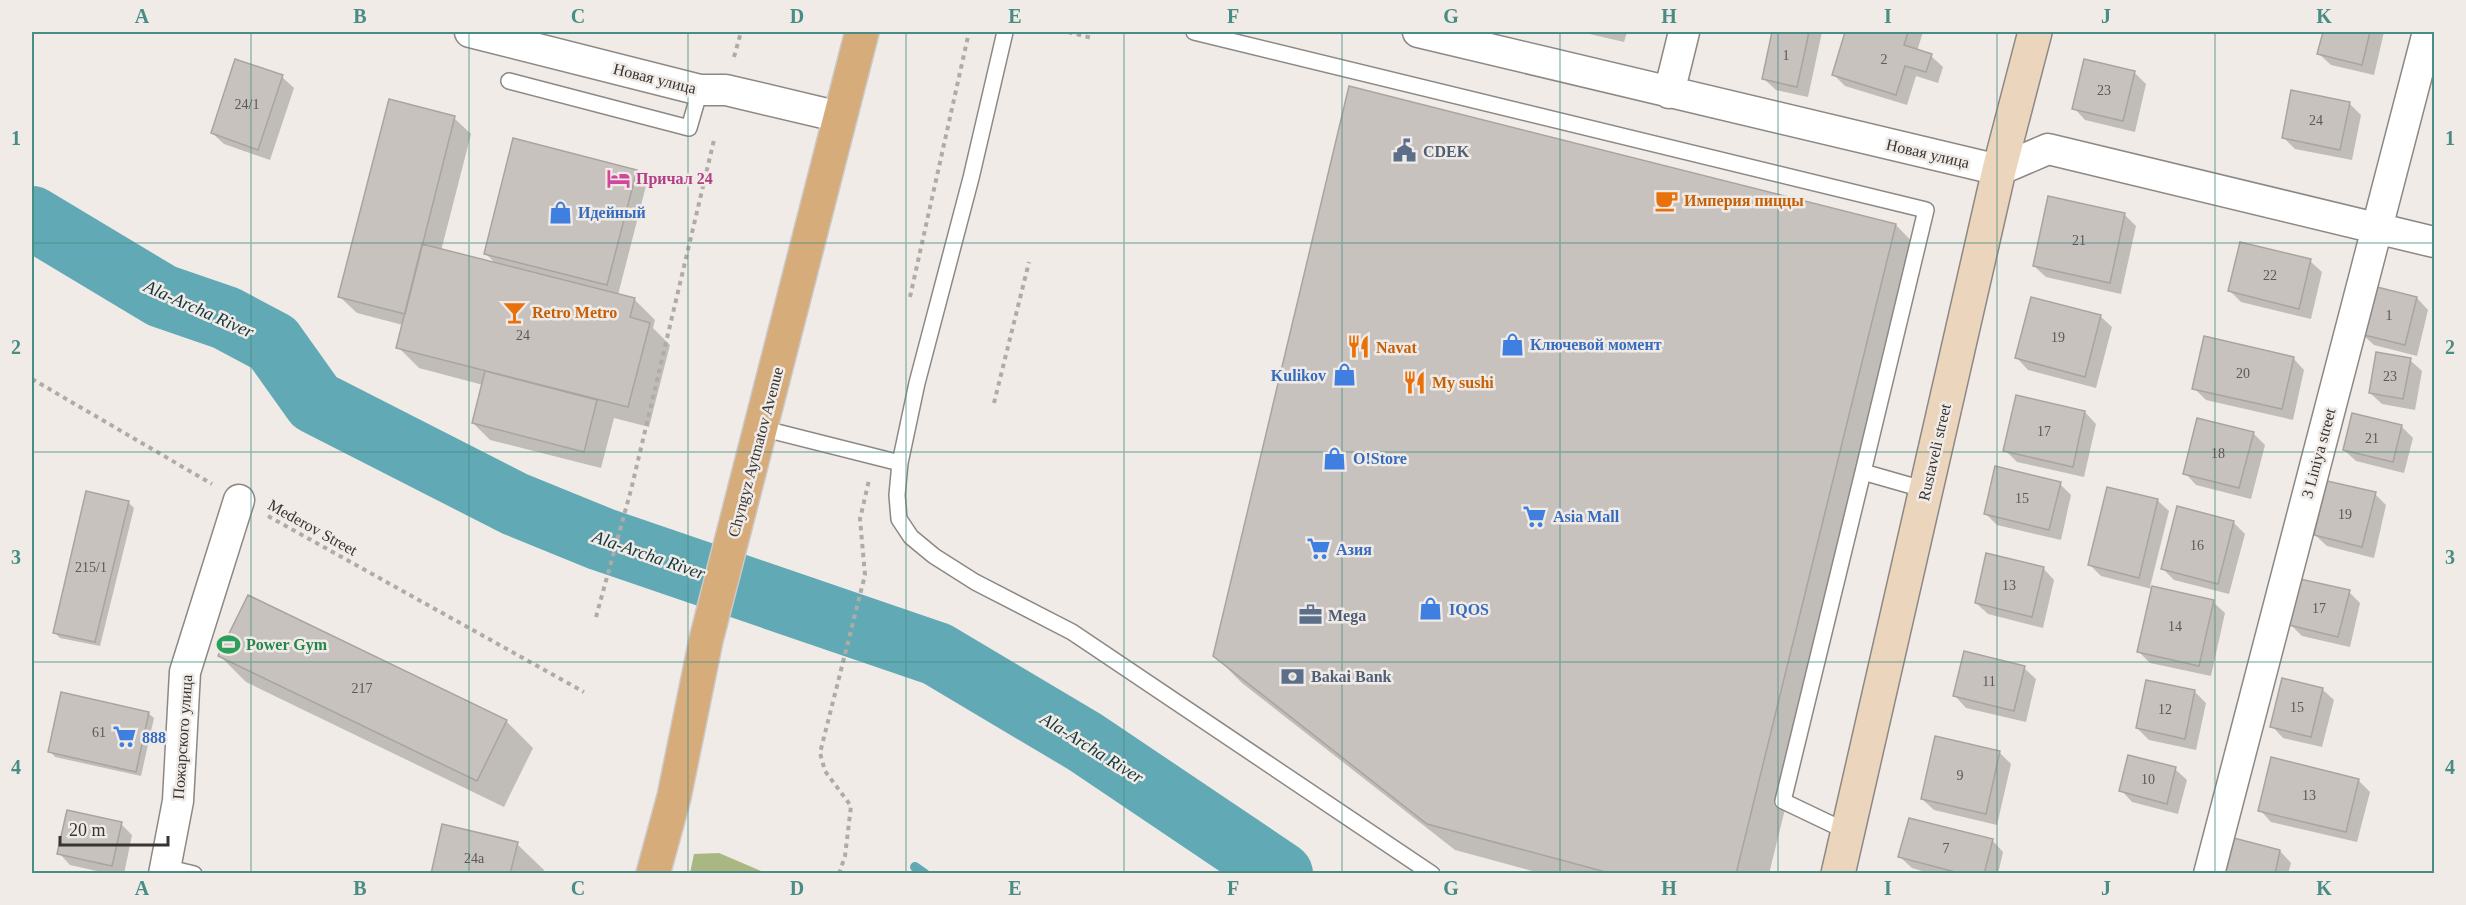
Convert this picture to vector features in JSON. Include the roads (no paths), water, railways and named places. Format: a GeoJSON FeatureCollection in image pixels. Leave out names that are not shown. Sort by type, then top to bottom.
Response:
{"type":"FeatureCollection","features":[{"type":"Feature","properties":{"kind":"main road","name":"Chyngyz Aytmatov Avenue"},"geometry":{"type":"LineString","coordinates":[[653,873],[674,797],[706,640],[862,32]]}},
{"type":"Feature","properties":{"kind":"street","name":"Новая улица"},"geometry":{"type":"LineString","coordinates":[[470,32],[713,90],[840,117]]}},
{"type":"Feature","properties":{"kind":"street","name":"Новая улица"},"geometry":{"type":"LineString","coordinates":[[1418,32],[1999,170]]}},
{"type":"Feature","properties":{"kind":"street"},"geometry":{"type":"LineString","coordinates":[[1669,93],[1684,32]]}},
{"type":"Feature","properties":{"kind":"street","name":"Rustaveli street"},"geometry":{"type":"LineString","coordinates":[[1838,873],[1999,170],[2035,32]]}},
{"type":"Feature","properties":{"kind":"street","name":"3 Liniya street"},"geometry":{"type":"LineString","coordinates":[[2209,873],[2428,32]]}},
{"type":"Feature","properties":{"kind":"street"},"geometry":{"type":"LineString","coordinates":[[1999,170],[2048,149],[2434,242]]}},
{"type":"Feature","properties":{"kind":"street","name":"Пожарского улица"},"geometry":{"type":"LineString","coordinates":[[165,870],[178,801],[185,672],[239,500]]}},
{"type":"Feature","properties":{"kind":"lane"},"geometry":{"type":"LineString","coordinates":[[1005,32],[971,178],[917,383],[900,464],[897,495],[899,519],[910,537],[934,556],[975,582],[1072,633],[1432,873]]}},
{"type":"Feature","properties":{"kind":"lane"},"geometry":{"type":"LineString","coordinates":[[1194,32],[1926,210],[1784,801],[1848,832]]}},
{"type":"Feature","properties":{"kind":"lane"},"geometry":{"type":"LineString","coordinates":[[509,81],[689,128],[713,90]]}},
{"type":"Feature","properties":{"kind":"lane"},"geometry":{"type":"LineString","coordinates":[[761,428],[900,464]]}},
{"type":"Feature","properties":{"kind":"lane"},"geometry":{"type":"LineString","coordinates":[[1863,472],[1926,490]]}},
{"type":"Feature","properties":{"kind":"lane"},"geometry":{"type":"LineString","coordinates":[[165,870],[194,873]]}},
{"type":"Feature","properties":{"kind":"waterway","name":"Ala-Archa River"},"geometry":{"type":"LineString","coordinates":[[32,218],[162,296],[226,318],[273,343],[315,402],[515,504],[601,539],[937,654],[1085,742],[1281,874]]}},
{"type":"Feature","properties":{"kind":"waterway"},"geometry":{"type":"LineString","coordinates":[[915,867],[925,874]]}},
{"type":"Feature","properties":{"kind":"place","name":"CDEK"},"geometry":{"type":"Point","coordinates":[1405,151]}},
{"type":"Feature","properties":{"kind":"place","name":"Причал 24"},"geometry":{"type":"Point","coordinates":[618,178]}},
{"type":"Feature","properties":{"kind":"place","name":"Империя пиццы"},"geometry":{"type":"Point","coordinates":[1666,200]}},
{"type":"Feature","properties":{"kind":"place","name":"Идейный"},"geometry":{"type":"Point","coordinates":[560,212]}},
{"type":"Feature","properties":{"kind":"place","name":"Retro Metro"},"geometry":{"type":"Point","coordinates":[514,312]}},
{"type":"Feature","properties":{"kind":"place","name":"Ключевой момент"},"geometry":{"type":"Point","coordinates":[1512,344]}},
{"type":"Feature","properties":{"kind":"place","name":"Navat"},"geometry":{"type":"Point","coordinates":[1358,347]}},
{"type":"Feature","properties":{"kind":"place","name":"Kulikov"},"geometry":{"type":"Point","coordinates":[1344,375]}},
{"type":"Feature","properties":{"kind":"place","name":"My sushi"},"geometry":{"type":"Point","coordinates":[1414,382]}},
{"type":"Feature","properties":{"kind":"place","name":"O!Store"},"geometry":{"type":"Point","coordinates":[1335,458]}},
{"type":"Feature","properties":{"kind":"place","name":"Asia Mall"},"geometry":{"type":"Point","coordinates":[1535,516]}},
{"type":"Feature","properties":{"kind":"place","name":"Азия"},"geometry":{"type":"Point","coordinates":[1318,549]}},
{"type":"Feature","properties":{"kind":"place","name":"IQOS"},"geometry":{"type":"Point","coordinates":[1431,609]}},
{"type":"Feature","properties":{"kind":"place","name":"Mega"},"geometry":{"type":"Point","coordinates":[1310,615]}},
{"type":"Feature","properties":{"kind":"place","name":"Power Gym"},"geometry":{"type":"Point","coordinates":[228,644]}},
{"type":"Feature","properties":{"kind":"place","name":"Bakai Bank"},"geometry":{"type":"Point","coordinates":[1293,676]}},
{"type":"Feature","properties":{"kind":"place","name":"888"},"geometry":{"type":"Point","coordinates":[124,737]}}]}
